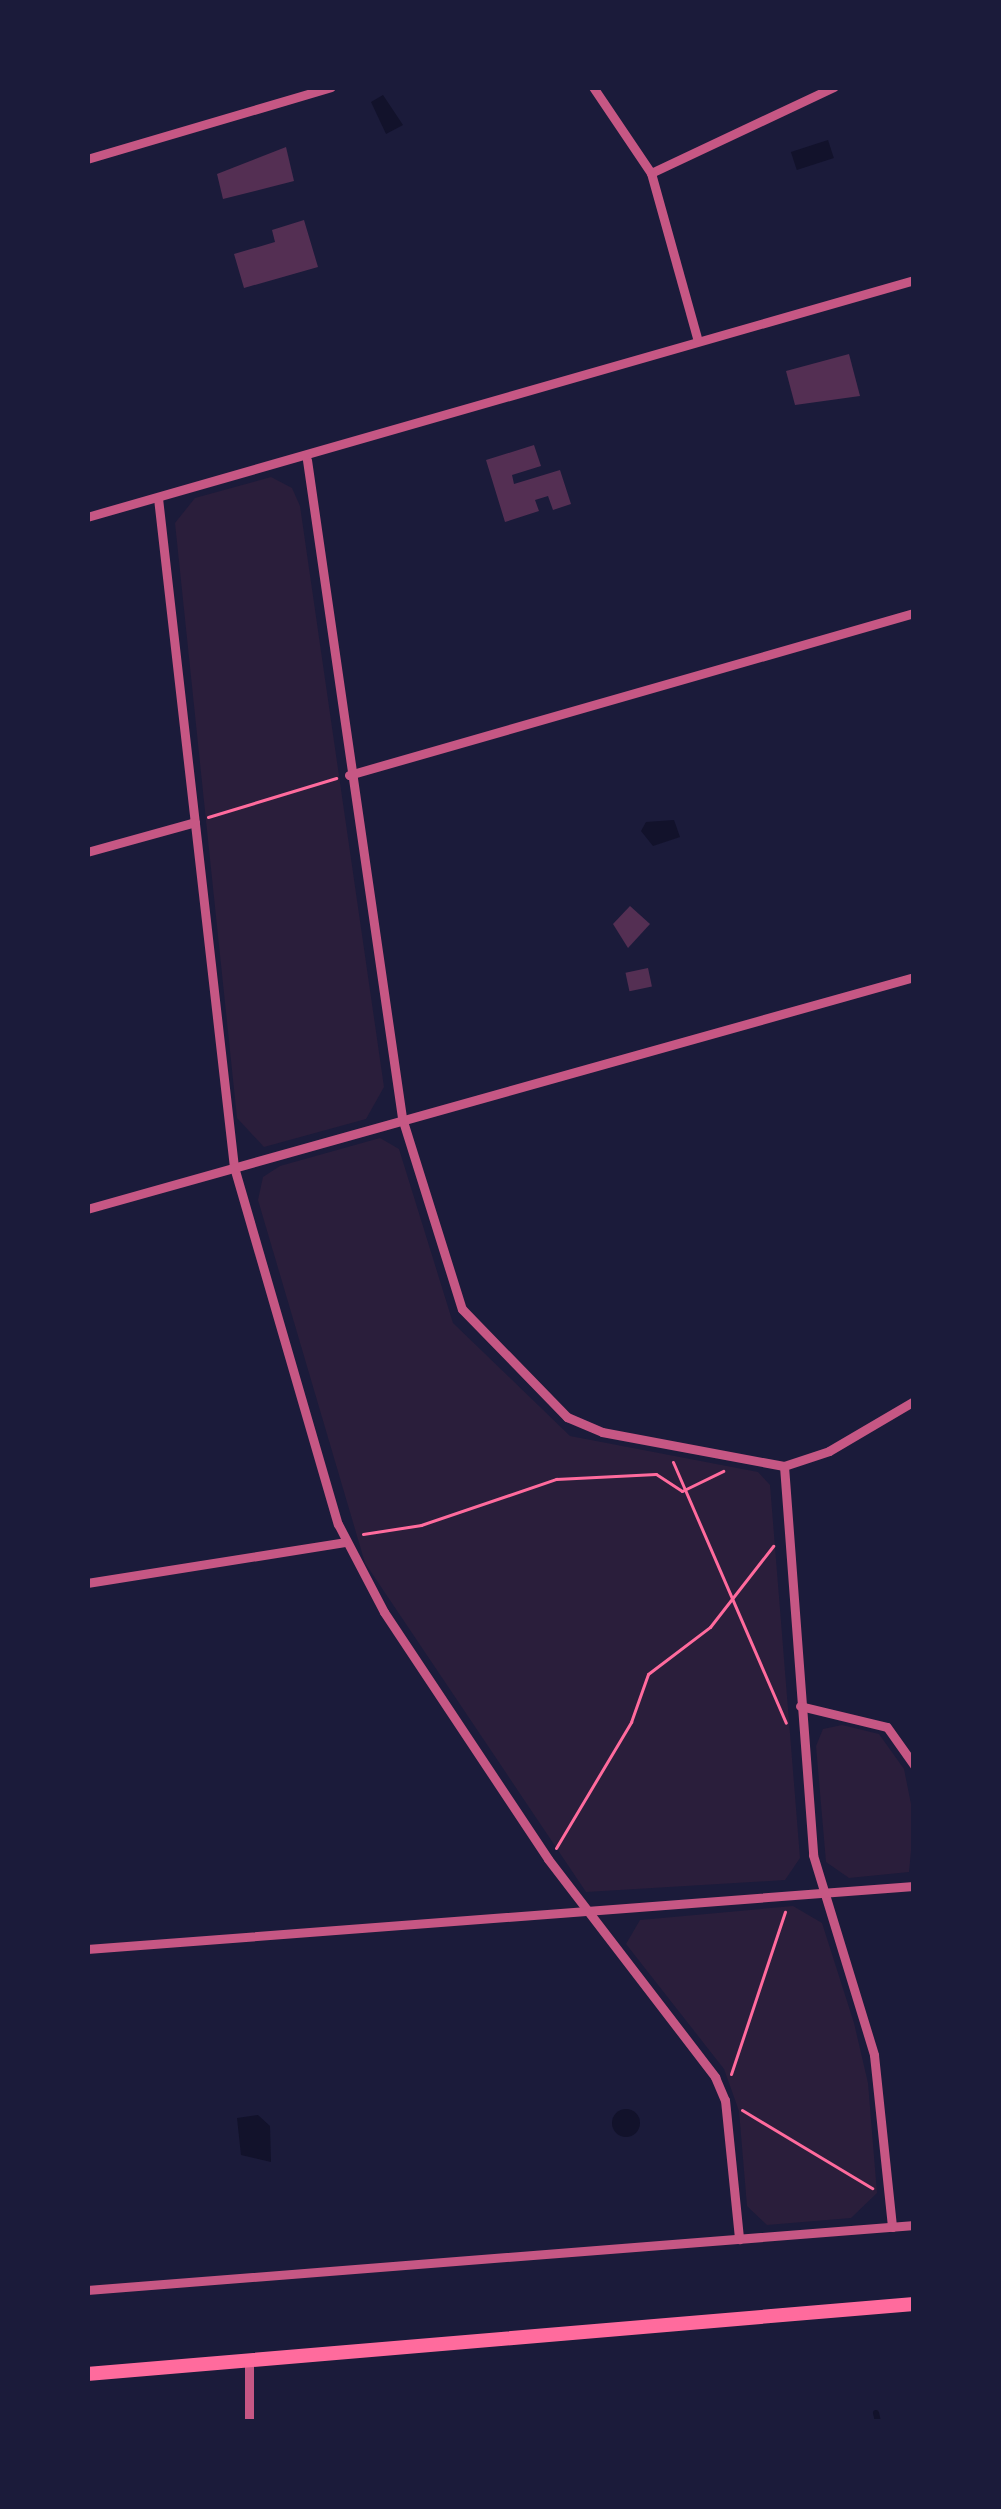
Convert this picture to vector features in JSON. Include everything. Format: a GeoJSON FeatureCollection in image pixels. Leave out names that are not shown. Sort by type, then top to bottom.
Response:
{"type":"FeatureCollection","features":[{"type":"Feature","properties":{"kind":"main road"},"geometry":{"type":"LineString","coordinates":[[87,2374],[249,2365],[914,2304]]}},
{"type":"Feature","properties":{"kind":"street"},"geometry":{"type":"LineString","coordinates":[[87,159],[331,87]]}},
{"type":"Feature","properties":{"kind":"street"},"geometry":{"type":"LineString","coordinates":[[592,87],[651,172],[698,340]]}},
{"type":"Feature","properties":{"kind":"street"},"geometry":{"type":"LineString","coordinates":[[651,172],[833,87]]}},
{"type":"Feature","properties":{"kind":"street"},"geometry":{"type":"LineString","coordinates":[[87,517],[307,460],[698,340],[914,280]]}},
{"type":"Feature","properties":{"kind":"street"},"geometry":{"type":"LineString","coordinates":[[307,460],[402,1118],[448,1277],[472,1323],[578,1424],[784,1466],[830,1451],[914,1401]]}},
{"type":"Feature","properties":{"kind":"street"},"geometry":{"type":"LineString","coordinates":[[158,498],[234,1167],[345,1542],[548,1858],[719,2087],[725,2100],[739,2240]]}},
{"type":"Feature","properties":{"kind":"street"},"geometry":{"type":"LineString","coordinates":[[349,775],[914,614]]}},
{"type":"Feature","properties":{"kind":"street"},"geometry":{"type":"LineString","coordinates":[[87,852],[195,822]]}},
{"type":"Feature","properties":{"kind":"street"},"geometry":{"type":"LineString","coordinates":[[87,1209],[914,976]]}},
{"type":"Feature","properties":{"kind":"street"},"geometry":{"type":"LineString","coordinates":[[784,1466],[803,1746],[820,1890],[874,2055],[892,2227]]}},
{"type":"Feature","properties":{"kind":"street"},"geometry":{"type":"LineString","coordinates":[[87,1583],[345,1542]]}},
{"type":"Feature","properties":{"kind":"street"},"geometry":{"type":"LineString","coordinates":[[800,1706],[876,1721],[897,1735],[914,1765]]}},
{"type":"Feature","properties":{"kind":"street"},"geometry":{"type":"LineString","coordinates":[[87,1949],[914,1886]]}},
{"type":"Feature","properties":{"kind":"street"},"geometry":{"type":"LineString","coordinates":[[87,2290],[914,2225]]}},
{"type":"Feature","properties":{"kind":"street"},"geometry":{"type":"LineString","coordinates":[[249,2365],[249,2422]]}},
{"type":"Feature","properties":{"kind":"path"},"geometry":{"type":"LineString","coordinates":[[195,822],[349,775]]}},
{"type":"Feature","properties":{"kind":"path"},"geometry":{"type":"LineString","coordinates":[[666,1444],[779,1714],[803,1746]]}},
{"type":"Feature","properties":{"kind":"path"},"geometry":{"type":"LineString","coordinates":[[686,1490],[740,1456]]}},
{"type":"Feature","properties":{"kind":"path"},"geometry":{"type":"LineString","coordinates":[[345,1542],[556,1479],[656,1474],[686,1490]]}},
{"type":"Feature","properties":{"kind":"path"},"geometry":{"type":"LineString","coordinates":[[548,1858],[631,1722],[649,1674],[732,1601],[763,1554],[788,1536]]}},
{"type":"Feature","properties":{"kind":"path"},"geometry":{"type":"LineString","coordinates":[[719,2087],[730,2075],[788,1893]]}},
{"type":"Feature","properties":{"kind":"path"},"geometry":{"type":"LineString","coordinates":[[725,2100],[859,2185],[890,2193]]}},
{"type":"Feature","properties":{"kind":"shaded area"},"geometry":{"type":"Polygon","coordinates":[[[383,95],[403,125],[386,134],[371,102],[383,95]]]}},
{"type":"Feature","properties":{"kind":"shaded area"},"geometry":{"type":"Polygon","coordinates":[[[828,140],[834,158],[797,170],[791,152],[828,140]]]}},
{"type":"Feature","properties":{"kind":"shaded area"},"geometry":{"type":"Polygon","coordinates":[[[271,477],[292,488],[300,506],[384,1087],[366,1119],[264,1147],[237,1118],[175,523],[195,498],[271,477]]]}},
{"type":"Feature","properties":{"kind":"shaded area"},"geometry":{"type":"Polygon","coordinates":[[[674,820],[680,837],[653,846],[641,831],[646,822],[674,820]]]}},
{"type":"Feature","properties":{"kind":"shaded area"},"geometry":{"type":"Polygon","coordinates":[[[380,1138],[399,1149],[453,1323],[570,1436],[758,1472],[770,1485],[800,1858],[785,1880],[586,1892],[365,1563],[258,1200],[263,1177],[280,1166],[380,1138]]]}},
{"type":"Feature","properties":{"kind":"shaded area"},"geometry":{"type":"Polygon","coordinates":[[[842,1725],[879,1734],[904,1769],[914,1819],[909,1872],[849,1878],[826,1862],[816,1746],[823,1729],[842,1725]]]}},
{"type":"Feature","properties":{"kind":"shaded area"},"geometry":{"type":"Polygon","coordinates":[[[793,1906],[822,1923],[854,2023],[868,2083],[877,2193],[851,2218],[767,2225],[747,2206],[739,2111],[724,2069],[626,1944],[640,1920],[793,1906]]]}},
{"type":"Feature","properties":{"kind":"shaded area"},"geometry":{"type":"Polygon","coordinates":[[[626,2109],[636,2113],[640,2123],[636,2133],[626,2137],[616,2133],[612,2123],[616,2113],[626,2109]]]}},
{"type":"Feature","properties":{"kind":"shaded area"},"geometry":{"type":"Polygon","coordinates":[[[258,2115],[270,2126],[271,2162],[241,2155],[237,2118],[258,2115]]]}},
{"type":"Feature","properties":{"kind":"building"},"geometry":{"type":"Polygon","coordinates":[[[286,147],[294,181],[223,199],[217,174],[286,147]]]}},
{"type":"Feature","properties":{"kind":"building"},"geometry":{"type":"Polygon","coordinates":[[[304,220],[318,267],[244,288],[234,254],[275,242],[272,230],[304,220]]]}},
{"type":"Feature","properties":{"kind":"building"},"geometry":{"type":"Polygon","coordinates":[[[849,354],[860,396],[795,405],[786,371],[849,354]]]}},
{"type":"Feature","properties":{"kind":"building"},"geometry":{"type":"Polygon","coordinates":[[[534,445],[541,466],[512,475],[514,484],[560,470],[571,504],[553,510],[548,496],[535,500],[539,511],[505,522],[486,460],[534,445]]]}},
{"type":"Feature","properties":{"kind":"building"},"geometry":{"type":"Polygon","coordinates":[[[630,906],[650,924],[628,948],[613,924],[630,906]]]}},
{"type":"Feature","properties":{"kind":"building"},"geometry":{"type":"Polygon","coordinates":[[[648,968],[652,987],[629,991],[626,973],[648,968]]]}},
{"type":"Feature","properties":{"kind":"waterway"},"geometry":{"type":"LineString","coordinates":[[876,2413],[878,2422]]}}]}
